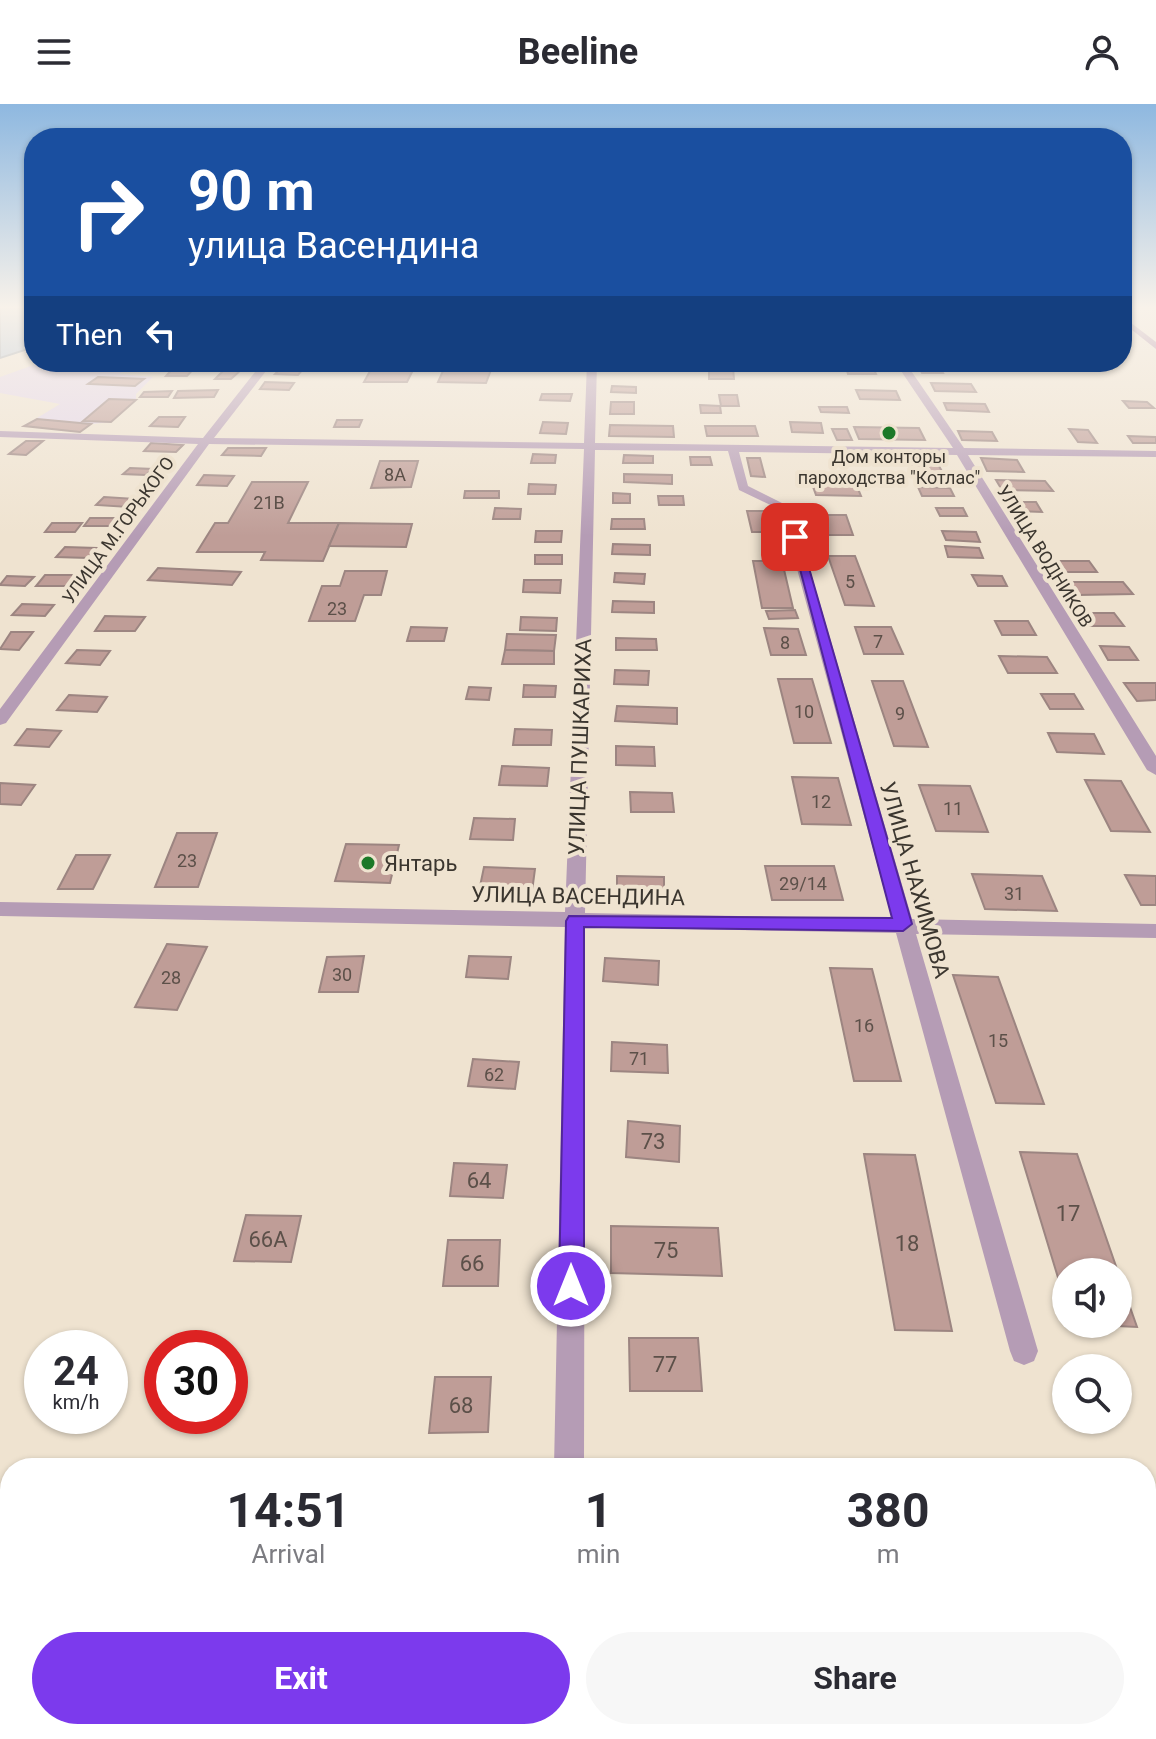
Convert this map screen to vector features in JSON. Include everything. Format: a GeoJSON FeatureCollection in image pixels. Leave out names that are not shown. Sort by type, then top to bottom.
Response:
{"type":"FeatureCollection","features":[{"type":"Feature","properties":{"kind":"street","name":"УЛИЦА М.ГОРЬКОГО"},"geometry":{"type":"LineString","coordinates":[[0,720],[251,383]]}},
{"type":"Feature","properties":{"kind":"street","name":"УЛИЦА ПУШКАРИХА"},"geometry":{"type":"LineString","coordinates":[[569,1458],[575,921],[591,383]]}},
{"type":"Feature","properties":{"kind":"street","name":"УЛИЦА ВОДНИКОВ"},"geometry":{"type":"LineString","coordinates":[[914,383],[959,449],[1156,770]]}},
{"type":"Feature","properties":{"kind":"street"},"geometry":{"type":"LineString","coordinates":[[1,435],[206,441],[1156,454]]}},
{"type":"Feature","properties":{"kind":"street","name":"УЛИЦА НАХИМОВА"},"geometry":{"type":"LineString","coordinates":[[732,447],[743,488],[786,508],[1024,1351]]}},
{"type":"Feature","properties":{"kind":"street","name":"УЛИЦА ВАСЕНДИНА"},"geometry":{"type":"LineString","coordinates":[[0,909],[1156,931]]}},
{"type":"Feature","properties":{"kind":"shaded area"},"geometry":{"type":"Polygon","coordinates":[[[0,383],[147,383],[136,394],[136,400],[111,422],[92,424],[80,432],[24,426],[60,404],[0,393],[0,383]]]}},
{"type":"Feature","properties":{"kind":"building"},"geometry":{"type":"Polygon","coordinates":[[[89,383],[138,383],[135,386],[89,383]]]}},
{"type":"Feature","properties":{"kind":"building"},"geometry":{"type":"Polygon","coordinates":[[[264,383],[294,383],[289,390],[260,389],[264,383]]]}},
{"type":"Feature","properties":{"kind":"building"},"geometry":{"type":"Polygon","coordinates":[[[931,383],[971,384],[976,392],[935,391],[931,383]]]}},
{"type":"Feature","properties":{"kind":"building"},"geometry":{"type":"Polygon","coordinates":[[[612,386],[636,387],[636,393],[611,392],[612,386]]]}},
{"type":"Feature","properties":{"kind":"building"},"geometry":{"type":"Polygon","coordinates":[[[218,390],[214,397],[174,398],[178,391],[218,390]]]}},
{"type":"Feature","properties":{"kind":"building"},"geometry":{"type":"Polygon","coordinates":[[[856,390],[896,391],[900,400],[860,399],[856,390]]]}},
{"type":"Feature","properties":{"kind":"building"},"geometry":{"type":"Polygon","coordinates":[[[172,391],[168,397],[140,397],[144,392],[172,391]]]}},
{"type":"Feature","properties":{"kind":"building"},"geometry":{"type":"Polygon","coordinates":[[[542,394],[572,394],[570,401],[540,400],[542,394]]]}},
{"type":"Feature","properties":{"kind":"building"},"geometry":{"type":"Polygon","coordinates":[[[719,395],[737,395],[739,406],[721,406],[719,395]]]}},
{"type":"Feature","properties":{"kind":"building"},"geometry":{"type":"Polygon","coordinates":[[[109,399],[136,400],[111,422],[83,421],[109,399]]]}},
{"type":"Feature","properties":{"kind":"building"},"geometry":{"type":"Polygon","coordinates":[[[1123,401],[1147,402],[1154,408],[1129,408],[1123,401]]]}},
{"type":"Feature","properties":{"kind":"building"},"geometry":{"type":"Polygon","coordinates":[[[611,402],[634,402],[634,414],[610,414],[611,402]]]}},
{"type":"Feature","properties":{"kind":"building"},"geometry":{"type":"Polygon","coordinates":[[[944,403],[985,404],[989,412],[947,410],[944,403]]]}},
{"type":"Feature","properties":{"kind":"building"},"geometry":{"type":"Polygon","coordinates":[[[700,405],[720,406],[721,413],[701,413],[700,405]]]}},
{"type":"Feature","properties":{"kind":"building"},"geometry":{"type":"Polygon","coordinates":[[[819,407],[847,407],[849,413],[821,412],[819,407]]]}},
{"type":"Feature","properties":{"kind":"building"},"geometry":{"type":"Polygon","coordinates":[[[159,417],[185,417],[178,427],[150,426],[159,417]]]}},
{"type":"Feature","properties":{"kind":"building"},"geometry":{"type":"Polygon","coordinates":[[[37,419],[91,424],[80,432],[24,426],[37,419]]]}},
{"type":"Feature","properties":{"kind":"building"},"geometry":{"type":"Polygon","coordinates":[[[337,420],[362,420],[359,427],[334,427],[337,420]]]}},
{"type":"Feature","properties":{"kind":"building"},"geometry":{"type":"Polygon","coordinates":[[[543,422],[568,423],[566,434],[540,433],[543,422]]]}},
{"type":"Feature","properties":{"kind":"building"},"geometry":{"type":"Polygon","coordinates":[[[790,422],[821,423],[823,433],[792,432],[790,422]]]}},
{"type":"Feature","properties":{"kind":"building"},"geometry":{"type":"Polygon","coordinates":[[[610,425],[673,426],[674,437],[609,436],[610,425]]]}},
{"type":"Feature","properties":{"kind":"building"},"geometry":{"type":"Polygon","coordinates":[[[705,426],[755,426],[758,436],[707,436],[705,426]]]}},
{"type":"Feature","properties":{"kind":"building","name":"Дом конторы пароходства \"Котлас\""},"geometry":{"type":"Polygon","coordinates":[[[854,427],[919,428],[925,440],[859,439],[854,427]]]}},
{"type":"Feature","properties":{"kind":"building"},"geometry":{"type":"Polygon","coordinates":[[[832,429],[847,429],[852,440],[837,440],[832,429]]]}},
{"type":"Feature","properties":{"kind":"building"},"geometry":{"type":"Polygon","coordinates":[[[1069,429],[1088,430],[1097,443],[1078,442],[1069,429]]]}},
{"type":"Feature","properties":{"kind":"building"},"geometry":{"type":"Polygon","coordinates":[[[958,431],[992,432],[997,441],[962,440],[958,431]]]}},
{"type":"Feature","properties":{"kind":"building"},"geometry":{"type":"Polygon","coordinates":[[[1128,436],[1156,437],[1156,443],[1133,443],[1128,436]]]}},
{"type":"Feature","properties":{"kind":"building"},"geometry":{"type":"Polygon","coordinates":[[[26,441],[43,441],[26,455],[9,454],[26,441]]]}},
{"type":"Feature","properties":{"kind":"building"},"geometry":{"type":"Polygon","coordinates":[[[151,443],[183,445],[176,452],[144,451],[151,443]]]}},
{"type":"Feature","properties":{"kind":"building"},"geometry":{"type":"Polygon","coordinates":[[[228,448],[266,448],[261,456],[222,455],[228,448]]]}},
{"type":"Feature","properties":{"kind":"building"},"geometry":{"type":"Polygon","coordinates":[[[533,454],[556,455],[555,463],[531,463],[533,454]]]}},
{"type":"Feature","properties":{"kind":"building"},"geometry":{"type":"Polygon","coordinates":[[[624,455],[653,456],[653,463],[623,463],[624,455]]]}},
{"type":"Feature","properties":{"kind":"building"},"geometry":{"type":"Polygon","coordinates":[[[690,457],[710,457],[712,465],[691,465],[690,457]]]}},
{"type":"Feature","properties":{"kind":"building"},"geometry":{"type":"Polygon","coordinates":[[[906,457],[934,457],[944,475],[916,475],[906,457]]]}},
{"type":"Feature","properties":{"kind":"building"},"geometry":{"type":"Polygon","coordinates":[[[747,458],[760,458],[765,477],[751,476],[747,458]]]}},
{"type":"Feature","properties":{"kind":"building"},"geometry":{"type":"Polygon","coordinates":[[[981,458],[1017,460],[1024,472],[987,471],[981,458]]]}},
{"type":"Feature","properties":{"kind":"building"},"geometry":{"type":"Polygon","coordinates":[[[380,461],[418,461],[411,487],[371,488],[380,461]]]}},
{"type":"Feature","properties":{"kind":"building"},"geometry":{"type":"Polygon","coordinates":[[[130,468],[152,469],[146,475],[123,474],[130,468]]]}},
{"type":"Feature","properties":{"kind":"building"},"geometry":{"type":"Polygon","coordinates":[[[624,474],[672,475],[672,484],[624,482],[624,474]]]}},
{"type":"Feature","properties":{"kind":"building"},"geometry":{"type":"Polygon","coordinates":[[[204,475],[234,476],[227,486],[197,485],[204,475]]]}},
{"type":"Feature","properties":{"kind":"building"},"geometry":{"type":"Polygon","coordinates":[[[996,480],[1045,481],[1053,491],[1002,490],[996,480]]]}},
{"type":"Feature","properties":{"kind":"building"},"geometry":{"type":"Polygon","coordinates":[[[252,482],[308,482],[288,523],[339,523],[323,561],[261,560],[265,552],[197,552],[215,523],[228,523],[252,482]]]}},
{"type":"Feature","properties":{"kind":"building"},"geometry":{"type":"Polygon","coordinates":[[[529,484],[556,485],[555,494],[528,494],[529,484]]]}},
{"type":"Feature","properties":{"kind":"building"},"geometry":{"type":"Polygon","coordinates":[[[812,484],[856,484],[861,496],[816,495],[812,484]]]}},
{"type":"Feature","properties":{"kind":"building"},"geometry":{"type":"Polygon","coordinates":[[[918,487],[950,488],[954,496],[922,496],[918,487]]]}},
{"type":"Feature","properties":{"kind":"building"},"geometry":{"type":"Polygon","coordinates":[[[465,491],[499,491],[499,498],[464,498],[465,491]]]}},
{"type":"Feature","properties":{"kind":"building"},"geometry":{"type":"Polygon","coordinates":[[[613,493],[630,494],[630,503],[613,503],[613,493]]]}},
{"type":"Feature","properties":{"kind":"building"},"geometry":{"type":"Polygon","coordinates":[[[658,496],[683,496],[684,505],[659,505],[658,496]]]}},
{"type":"Feature","properties":{"kind":"building"},"geometry":{"type":"Polygon","coordinates":[[[104,497],[137,499],[129,507],[96,505],[104,497]]]}},
{"type":"Feature","properties":{"kind":"building"},"geometry":{"type":"Polygon","coordinates":[[[1009,502],[1036,502],[1042,512],[1015,511],[1009,502]]]}},
{"type":"Feature","properties":{"kind":"building"},"geometry":{"type":"Polygon","coordinates":[[[495,508],[521,509],[520,519],[493,519],[495,508]]]}},
{"type":"Feature","properties":{"kind":"building"},"geometry":{"type":"Polygon","coordinates":[[[936,508],[963,508],[967,516],[940,516],[936,508]]]}},
{"type":"Feature","properties":{"kind":"building"},"geometry":{"type":"Polygon","coordinates":[[[747,511],[778,511],[784,532],[752,532],[747,511]]]}},
{"type":"Feature","properties":{"kind":"building"},"geometry":{"type":"Polygon","coordinates":[[[813,515],[846,515],[853,535],[820,535],[813,515]]]}},
{"type":"Feature","properties":{"kind":"building"},"geometry":{"type":"Polygon","coordinates":[[[90,518],[115,518],[110,526],[84,526],[90,518]]]}},
{"type":"Feature","properties":{"kind":"building"},"geometry":{"type":"Polygon","coordinates":[[[612,519],[644,519],[645,529],[611,529],[612,519]]]}},
{"type":"Feature","properties":{"kind":"building"},"geometry":{"type":"Polygon","coordinates":[[[52,523],[82,523],[75,532],[45,532],[52,523]]]}},
{"type":"Feature","properties":{"kind":"building"},"geometry":{"type":"Polygon","coordinates":[[[339,523],[412,524],[406,547],[329,546],[339,523]]]}},
{"type":"Feature","properties":{"kind":"building"},"geometry":{"type":"Polygon","coordinates":[[[536,531],[562,531],[561,542],[535,542],[536,531]]]}},
{"type":"Feature","properties":{"kind":"building"},"geometry":{"type":"Polygon","coordinates":[[[942,531],[976,532],[980,542],[946,540],[942,531]]]}},
{"type":"Feature","properties":{"kind":"building"},"geometry":{"type":"Polygon","coordinates":[[[613,544],[650,545],[650,555],[612,554],[613,544]]]}},
{"type":"Feature","properties":{"kind":"building"},"geometry":{"type":"Polygon","coordinates":[[[945,546],[979,548],[983,558],[948,557],[945,546]]]}},
{"type":"Feature","properties":{"kind":"building"},"geometry":{"type":"Polygon","coordinates":[[[65,547],[96,548],[89,558],[56,557],[65,547]]]}},
{"type":"Feature","properties":{"kind":"building"},"geometry":{"type":"Polygon","coordinates":[[[535,555],[562,555],[562,564],[535,564],[535,555]]]}},
{"type":"Feature","properties":{"kind":"building"},"geometry":{"type":"Polygon","coordinates":[[[828,556],[855,556],[874,606],[845,605],[828,556]]]}},
{"type":"Feature","properties":{"kind":"building"},"geometry":{"type":"Polygon","coordinates":[[[753,561],[782,561],[793,608],[762,608],[753,561]]]}},
{"type":"Feature","properties":{"kind":"building"},"geometry":{"type":"Polygon","coordinates":[[[1049,561],[1089,561],[1097,572],[1056,572],[1049,561]]]}},
{"type":"Feature","properties":{"kind":"building"},"geometry":{"type":"Polygon","coordinates":[[[158,568],[241,572],[232,585],[148,580],[158,568]]]}},
{"type":"Feature","properties":{"kind":"building"},"geometry":{"type":"Polygon","coordinates":[[[345,571],[387,571],[381,595],[364,595],[355,621],[309,621],[322,586],[340,586],[345,571]]]}},
{"type":"Feature","properties":{"kind":"building"},"geometry":{"type":"Polygon","coordinates":[[[615,573],[645,574],[644,584],[614,582],[615,573]]]}},
{"type":"Feature","properties":{"kind":"building"},"geometry":{"type":"Polygon","coordinates":[[[45,575],[75,575],[67,586],[36,586],[45,575]]]}},
{"type":"Feature","properties":{"kind":"building"},"geometry":{"type":"Polygon","coordinates":[[[972,575],[1002,576],[1007,586],[978,586],[972,575]]]}},
{"type":"Feature","properties":{"kind":"building"},"geometry":{"type":"Polygon","coordinates":[[[7,576],[34,577],[25,586],[0,585],[7,576]]]}},
{"type":"Feature","properties":{"kind":"building"},"geometry":{"type":"Polygon","coordinates":[[[524,580],[561,580],[560,593],[523,592],[524,580]]]}},
{"type":"Feature","properties":{"kind":"building"},"geometry":{"type":"Polygon","coordinates":[[[1069,582],[1123,582],[1133,594],[1078,595],[1069,582]]]}},
{"type":"Feature","properties":{"kind":"building"},"geometry":{"type":"Polygon","coordinates":[[[613,601],[654,602],[654,613],[612,612],[613,601]]]}},
{"type":"Feature","properties":{"kind":"building"},"geometry":{"type":"Polygon","coordinates":[[[22,604],[54,605],[45,616],[12,615],[22,604]]]}},
{"type":"Feature","properties":{"kind":"building"},"geometry":{"type":"Polygon","coordinates":[[[795,610],[798,618],[769,619],[766,611],[795,610]]]}},
{"type":"Feature","properties":{"kind":"building"},"geometry":{"type":"Polygon","coordinates":[[[1080,613],[1114,613],[1124,626],[1089,626],[1080,613]]]}},
{"type":"Feature","properties":{"kind":"building"},"geometry":{"type":"Polygon","coordinates":[[[105,616],[145,617],[135,631],[95,631],[105,616]]]}},
{"type":"Feature","properties":{"kind":"building"},"geometry":{"type":"Polygon","coordinates":[[[521,617],[557,618],[556,631],[520,630],[521,617]]]}},
{"type":"Feature","properties":{"kind":"building"},"geometry":{"type":"Polygon","coordinates":[[[995,621],[1028,621],[1036,635],[1002,635],[995,621]]]}},
{"type":"Feature","properties":{"kind":"building"},"geometry":{"type":"Polygon","coordinates":[[[411,627],[447,628],[444,641],[407,641],[411,627]]]}},
{"type":"Feature","properties":{"kind":"building"},"geometry":{"type":"Polygon","coordinates":[[[855,627],[891,627],[903,654],[864,654],[855,627]]]}},
{"type":"Feature","properties":{"kind":"building"},"geometry":{"type":"Polygon","coordinates":[[[764,628],[798,629],[806,655],[771,655],[764,628]]]}},
{"type":"Feature","properties":{"kind":"building"},"geometry":{"type":"Polygon","coordinates":[[[11,632],[33,632],[19,650],[0,649],[11,632]]]}},
{"type":"Feature","properties":{"kind":"building"},"geometry":{"type":"Polygon","coordinates":[[[507,634],[556,635],[554,651],[505,650],[507,634]]]}},
{"type":"Feature","properties":{"kind":"building"},"geometry":{"type":"Polygon","coordinates":[[[616,638],[656,639],[657,650],[616,650],[616,638]]]}},
{"type":"Feature","properties":{"kind":"building"},"geometry":{"type":"Polygon","coordinates":[[[1100,646],[1129,647],[1138,660],[1108,660],[1100,646]]]}},
{"type":"Feature","properties":{"kind":"building"},"geometry":{"type":"Polygon","coordinates":[[[77,650],[110,651],[100,665],[66,663],[77,650]]]}},
{"type":"Feature","properties":{"kind":"building"},"geometry":{"type":"Polygon","coordinates":[[[505,650],[554,651],[554,664],[502,664],[505,650]]]}},
{"type":"Feature","properties":{"kind":"building"},"geometry":{"type":"Polygon","coordinates":[[[999,656],[1047,657],[1057,673],[1008,673],[999,656]]]}},
{"type":"Feature","properties":{"kind":"building"},"geometry":{"type":"Polygon","coordinates":[[[615,670],[649,671],[648,685],[614,684],[615,670]]]}},
{"type":"Feature","properties":{"kind":"building"},"geometry":{"type":"Polygon","coordinates":[[[778,679],[812,679],[831,743],[794,743],[778,679]]]}},
{"type":"Feature","properties":{"kind":"building"},"geometry":{"type":"Polygon","coordinates":[[[872,681],[903,681],[928,747],[894,746],[872,681]]]}},
{"type":"Feature","properties":{"kind":"building"},"geometry":{"type":"Polygon","coordinates":[[[1124,683],[1156,683],[1156,700],[1137,701],[1124,683]]]}},
{"type":"Feature","properties":{"kind":"building"},"geometry":{"type":"Polygon","coordinates":[[[524,685],[556,686],[555,697],[523,697],[524,685]]]}},
{"type":"Feature","properties":{"kind":"building"},"geometry":{"type":"Polygon","coordinates":[[[469,687],[491,688],[489,700],[466,699],[469,687]]]}},
{"type":"Feature","properties":{"kind":"building"},"geometry":{"type":"Polygon","coordinates":[[[1041,694],[1074,694],[1083,709],[1050,709],[1041,694]]]}},
{"type":"Feature","properties":{"kind":"building"},"geometry":{"type":"Polygon","coordinates":[[[69,695],[107,697],[97,712],[57,710],[69,695]]]}},
{"type":"Feature","properties":{"kind":"building"},"geometry":{"type":"Polygon","coordinates":[[[617,706],[677,708],[677,724],[615,721],[617,706]]]}},
{"type":"Feature","properties":{"kind":"building"},"geometry":{"type":"Polygon","coordinates":[[[27,729],[61,731],[49,747],[15,745],[27,729]]]}},
{"type":"Feature","properties":{"kind":"building"},"geometry":{"type":"Polygon","coordinates":[[[515,729],[552,730],[551,745],[513,745],[515,729]]]}},
{"type":"Feature","properties":{"kind":"building"},"geometry":{"type":"Polygon","coordinates":[[[1048,733],[1094,734],[1104,754],[1057,752],[1048,733]]]}},
{"type":"Feature","properties":{"kind":"building"},"geometry":{"type":"Polygon","coordinates":[[[616,746],[654,747],[655,766],[616,765],[616,746]]]}},
{"type":"Feature","properties":{"kind":"building"},"geometry":{"type":"Polygon","coordinates":[[[502,766],[549,768],[547,786],[499,785],[502,766]]]}},
{"type":"Feature","properties":{"kind":"building"},"geometry":{"type":"Polygon","coordinates":[[[792,777],[838,778],[851,825],[802,824],[792,777]]]}},
{"type":"Feature","properties":{"kind":"building"},"geometry":{"type":"Polygon","coordinates":[[[1085,780],[1121,781],[1150,832],[1111,831],[1085,780]]]}},
{"type":"Feature","properties":{"kind":"building"},"geometry":{"type":"Polygon","coordinates":[[[0,783],[35,785],[21,805],[0,804],[0,783]]]}},
{"type":"Feature","properties":{"kind":"building"},"geometry":{"type":"Polygon","coordinates":[[[919,785],[970,786],[988,832],[936,831],[919,785]]]}},
{"type":"Feature","properties":{"kind":"building"},"geometry":{"type":"Polygon","coordinates":[[[630,792],[672,793],[674,812],[631,812],[630,792]]]}},
{"type":"Feature","properties":{"kind":"building"},"geometry":{"type":"Polygon","coordinates":[[[474,818],[515,819],[513,840],[470,839],[474,818]]]}},
{"type":"Feature","properties":{"kind":"building"},"geometry":{"type":"Polygon","coordinates":[[[177,833],[217,833],[198,887],[155,887],[177,833]]]}},
{"type":"Feature","properties":{"kind":"building","name":"Янтарь"},"geometry":{"type":"Polygon","coordinates":[[[346,844],[399,845],[390,883],[335,881],[346,844]]]}},
{"type":"Feature","properties":{"kind":"building"},"geometry":{"type":"Polygon","coordinates":[[[76,855],[110,855],[93,889],[58,889],[76,855]]]}},
{"type":"Feature","properties":{"kind":"building"},"geometry":{"type":"Polygon","coordinates":[[[765,866],[834,866],[843,900],[772,900],[765,866]]]}},
{"type":"Feature","properties":{"kind":"building"},"geometry":{"type":"Polygon","coordinates":[[[484,867],[535,869],[531,899],[478,896],[484,867]]]}},
{"type":"Feature","properties":{"kind":"building"},"geometry":{"type":"Polygon","coordinates":[[[972,874],[1042,876],[1057,911],[985,909],[972,874]]]}},
{"type":"Feature","properties":{"kind":"building"},"geometry":{"type":"Polygon","coordinates":[[[1125,875],[1156,876],[1156,905],[1141,905],[1125,875]]]}},
{"type":"Feature","properties":{"kind":"building"},"geometry":{"type":"Polygon","coordinates":[[[617,876],[664,877],[664,901],[617,900],[617,876]]]}},
{"type":"Feature","properties":{"kind":"building"},"geometry":{"type":"Polygon","coordinates":[[[167,944],[207,947],[177,1010],[135,1007],[167,944]]]}},
{"type":"Feature","properties":{"kind":"building"},"geometry":{"type":"Polygon","coordinates":[[[364,956],[358,992],[319,992],[327,957],[364,956]]]}},
{"type":"Feature","properties":{"kind":"building"},"geometry":{"type":"Polygon","coordinates":[[[469,956],[511,957],[508,979],[466,977],[469,956]]]}},
{"type":"Feature","properties":{"kind":"building"},"geometry":{"type":"Polygon","coordinates":[[[605,958],[659,961],[658,985],[603,981],[605,958]]]}},
{"type":"Feature","properties":{"kind":"building"},"geometry":{"type":"Polygon","coordinates":[[[830,968],[872,969],[901,1081],[854,1081],[830,968]]]}},
{"type":"Feature","properties":{"kind":"building"},"geometry":{"type":"Polygon","coordinates":[[[953,975],[998,977],[1044,1104],[996,1103],[953,975]]]}},
{"type":"Feature","properties":{"kind":"building"},"geometry":{"type":"Polygon","coordinates":[[[612,1042],[667,1045],[668,1073],[611,1071],[612,1042]]]}},
{"type":"Feature","properties":{"kind":"building"},"geometry":{"type":"Polygon","coordinates":[[[473,1059],[519,1062],[515,1089],[468,1086],[473,1059]]]}},
{"type":"Feature","properties":{"kind":"building"},"geometry":{"type":"Polygon","coordinates":[[[628,1121],[680,1126],[679,1162],[626,1157],[628,1121]]]}},
{"type":"Feature","properties":{"kind":"building"},"geometry":{"type":"Polygon","coordinates":[[[1020,1152],[1077,1154],[1113,1258],[1052,1258],[1020,1152]]]}},
{"type":"Feature","properties":{"kind":"building"},"geometry":{"type":"Polygon","coordinates":[[[864,1154],[915,1155],[952,1331],[895,1330],[864,1154]]]}},
{"type":"Feature","properties":{"kind":"building"},"geometry":{"type":"Polygon","coordinates":[[[454,1163],[507,1165],[503,1198],[450,1196],[454,1163]]]}},
{"type":"Feature","properties":{"kind":"building"},"geometry":{"type":"Polygon","coordinates":[[[246,1215],[301,1216],[291,1262],[234,1261],[246,1215]]]}},
{"type":"Feature","properties":{"kind":"building"},"geometry":{"type":"Polygon","coordinates":[[[611,1226],[718,1228],[722,1276],[611,1273],[611,1226]]]}},
{"type":"Feature","properties":{"kind":"building"},"geometry":{"type":"Polygon","coordinates":[[[448,1240],[500,1240],[498,1286],[443,1286],[448,1240]]]}},
{"type":"Feature","properties":{"kind":"building"},"geometry":{"type":"Polygon","coordinates":[[[629,1338],[698,1338],[702,1391],[630,1391],[629,1338]]]}},
{"type":"Feature","properties":{"kind":"building"},"geometry":{"type":"Polygon","coordinates":[[[435,1377],[491,1377],[488,1432],[429,1433],[435,1377]]]}},
{"type":"Feature","properties":{"kind":"place","name":"Дом конторы пароходства \"Котлас\""},"geometry":{"type":"Point","coordinates":[889,433]}},
{"type":"Feature","properties":{"kind":"place","name":"Янтарь"},"geometry":{"type":"Point","coordinates":[368,863]}},
{"type":"Feature","properties":{"kind":"route"},"geometry":{"type":"LineString","coordinates":[[571,1286],[575,921],[903,924],[795,537]]}}]}
